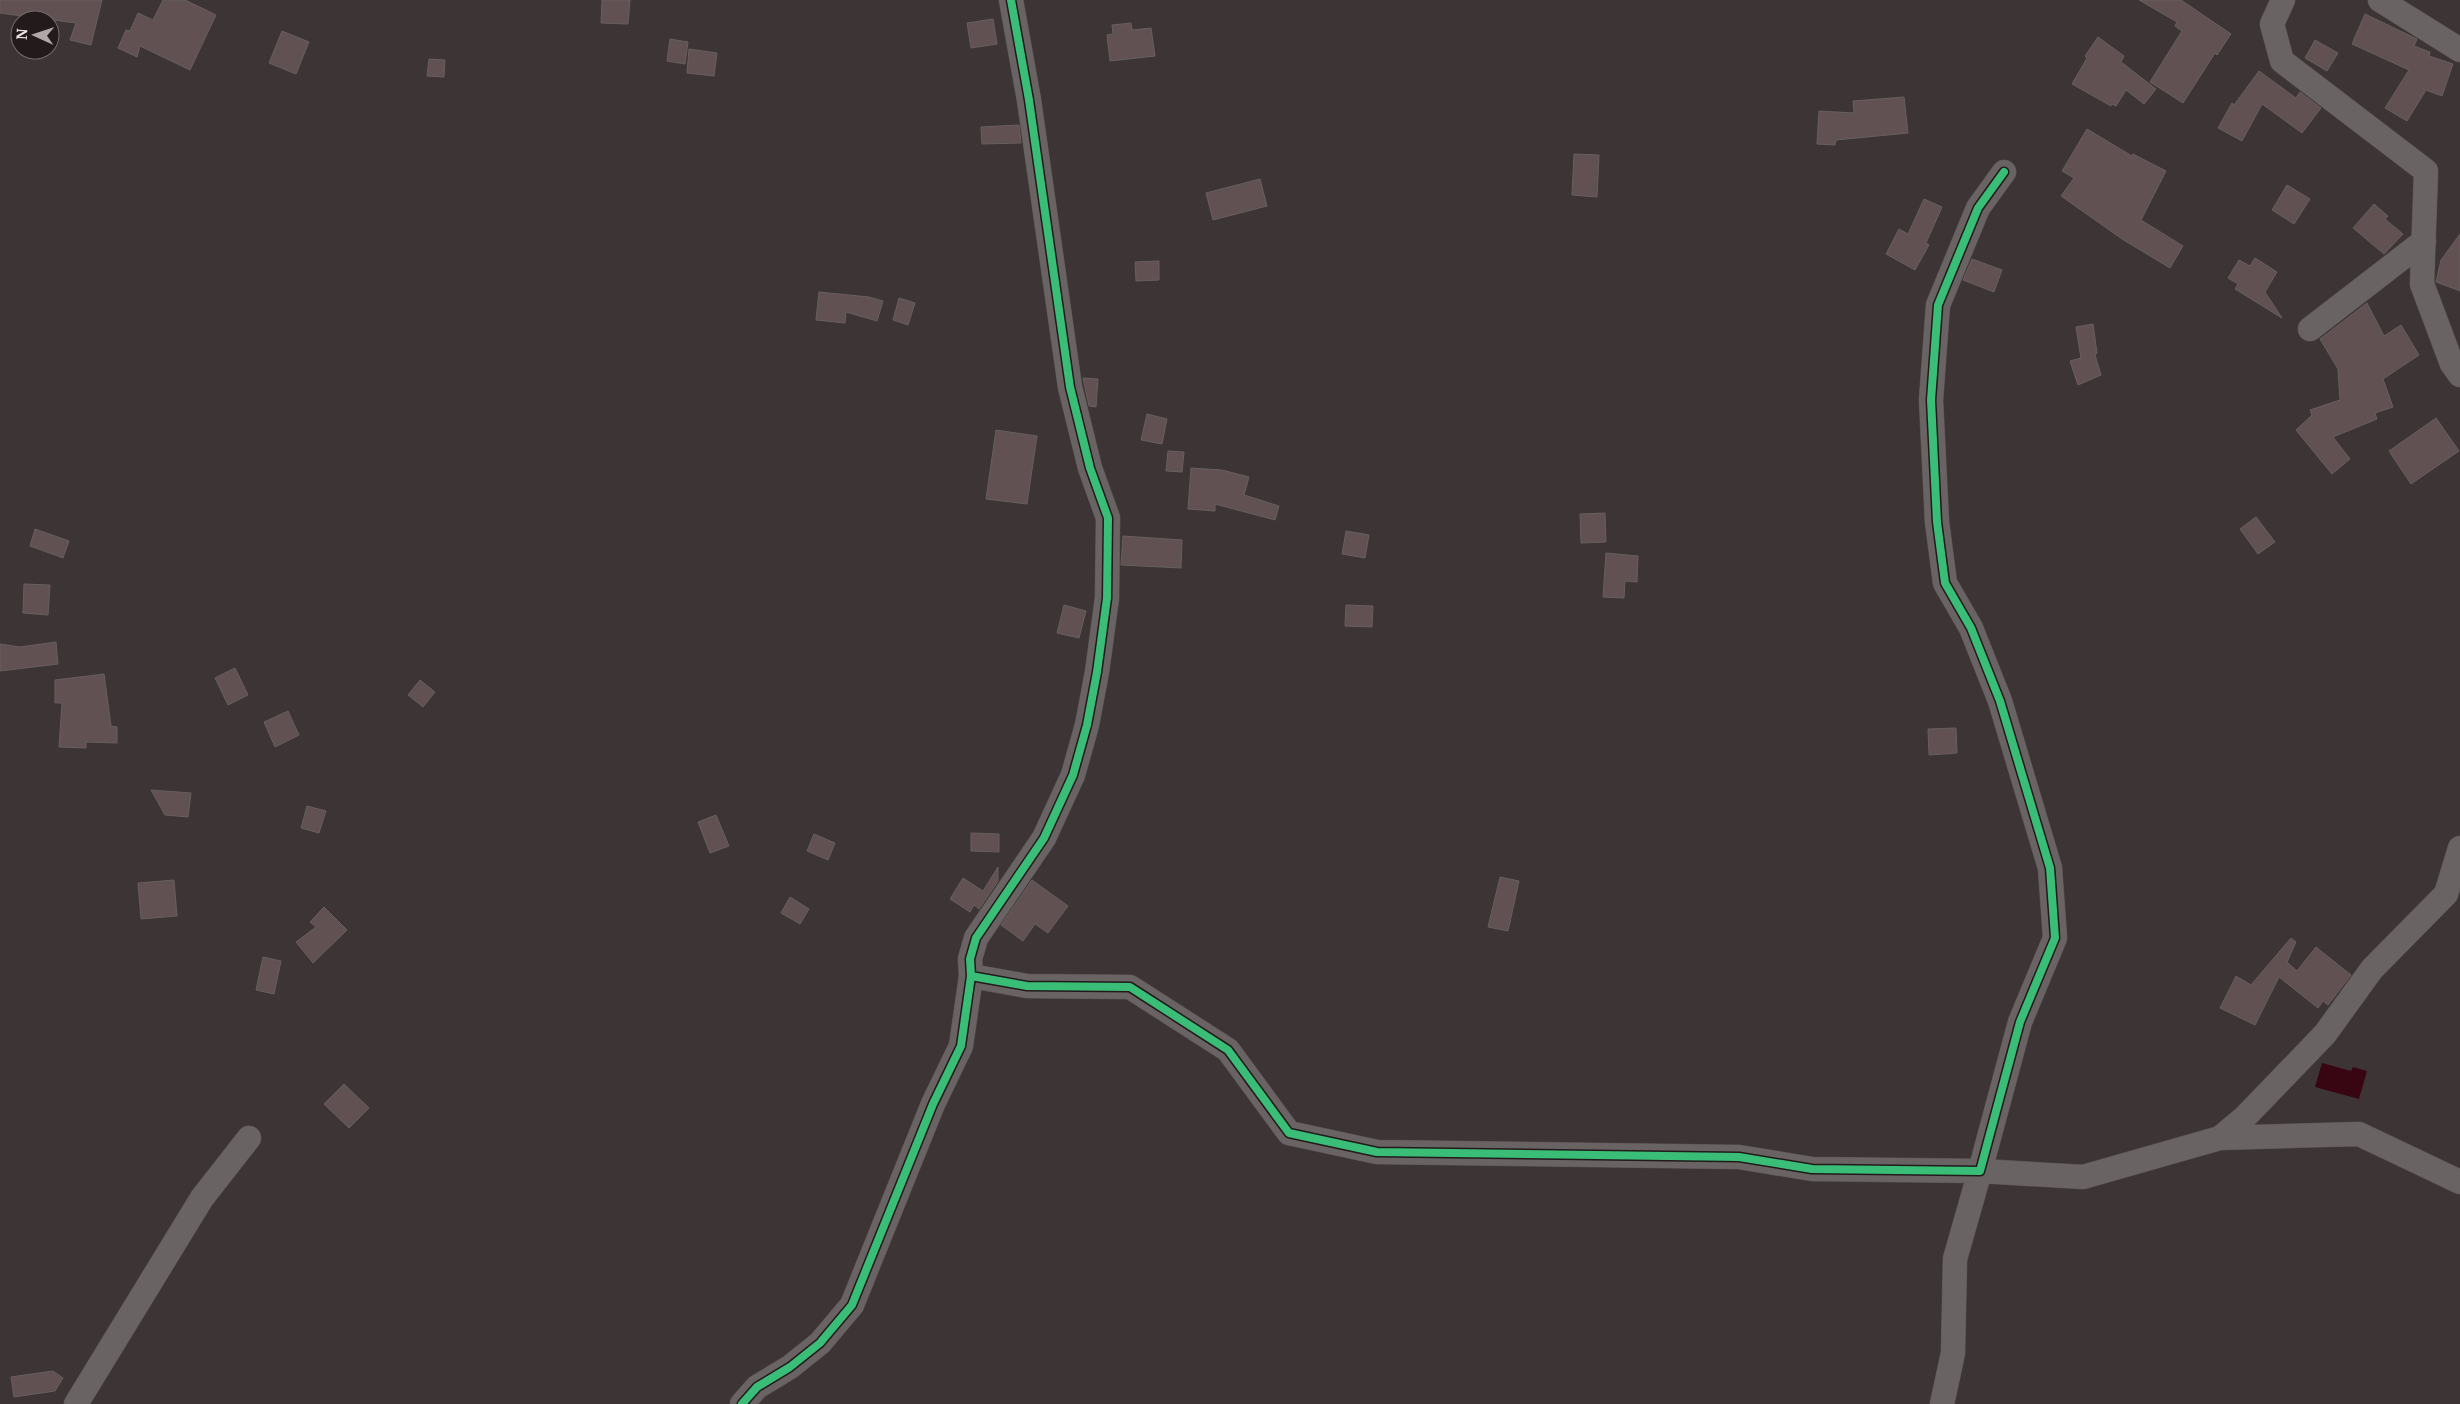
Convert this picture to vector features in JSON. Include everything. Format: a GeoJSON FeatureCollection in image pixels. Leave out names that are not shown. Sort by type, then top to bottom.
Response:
{"type":"FeatureCollection","features":[{"type":"Feature","properties":{"kind":"street"},"geometry":{"type":"LineString","coordinates":[[742,1404],[756,1387],[790,1367],[820,1343],[852,1305],[933,1104],[961,1046],[971,976],[970,959],[976,938],[1044,838],[1073,775],[1088,725],[1107,598],[1108,518],[1090,468],[1070,388],[1029,100],[1011,0]]}},
{"type":"Feature","properties":{"kind":"street"},"geometry":{"type":"LineString","coordinates":[[2283,0],[2272,24],[2282,61],[2426,171],[2422,284],[2452,364],[2460,375]]}},
{"type":"Feature","properties":{"kind":"street"},"geometry":{"type":"LineString","coordinates":[[2380,0],[2460,50]]}},
{"type":"Feature","properties":{"kind":"street"},"geometry":{"type":"LineString","coordinates":[[1942,1404],[1953,1353],[1954,1259],[2020,1022],[2055,938],[2050,868],[2000,701],[1971,628],[1944,583],[1937,522],[1931,400],[1938,305],[1978,208],[2004,172]]}},
{"type":"Feature","properties":{"kind":"street"},"geometry":{"type":"LineString","coordinates":[[2310,330],[2424,242]]}},
{"type":"Feature","properties":{"kind":"street"},"geometry":{"type":"LineString","coordinates":[[2220,1138],[2245,1117],[2325,1034],[2372,969],[2446,894],[2460,848]]}},
{"type":"Feature","properties":{"kind":"street"},"geometry":{"type":"LineString","coordinates":[[971,976],[1027,986],[1130,987],[1228,1050],[1289,1133],[1377,1152],[1739,1157],[1812,1169],[1980,1171],[2083,1177],[2220,1138],[2359,1134],[2460,1182]]}},
{"type":"Feature","properties":{"kind":"street"},"geometry":{"type":"LineString","coordinates":[[76,1404],[202,1198],[249,1138]]}},
{"type":"Feature","properties":{"kind":"shaded area"},"geometry":{"type":"Polygon","coordinates":[[[2322,1063],[2351,1071],[2353,1067],[2367,1071],[2359,1099],[2315,1087],[2322,1063]]]}},
{"type":"Feature","properties":{"kind":"building"},"geometry":{"type":"Polygon","coordinates":[[[0,0],[102,0],[91,45],[70,40],[76,23],[60,21],[60,10],[10,10],[10,14],[0,13],[0,0]]]}},
{"type":"Feature","properties":{"kind":"building"},"geometry":{"type":"Polygon","coordinates":[[[163,0],[185,0],[216,15],[190,70],[140,46],[137,57],[118,48],[126,30],[130,31],[138,13],[153,20],[163,0]]]}},
{"type":"Feature","properties":{"kind":"building"},"geometry":{"type":"Polygon","coordinates":[[[602,0],[630,0],[628,24],[601,23],[602,0]]]}},
{"type":"Feature","properties":{"kind":"building"},"geometry":{"type":"Polygon","coordinates":[[[2139,0],[2181,0],[2231,34],[2217,55],[2215,53],[2183,103],[2150,82],[2182,31],[2175,26],[2177,22],[2139,0]]]}},
{"type":"Feature","properties":{"kind":"building"},"geometry":{"type":"Polygon","coordinates":[[[2365,14],[2417,39],[2414,46],[2430,52],[2429,56],[2453,64],[2442,96],[2426,90],[2407,121],[2385,108],[2409,70],[2352,44],[2365,14]]]}},
{"type":"Feature","properties":{"kind":"building"},"geometry":{"type":"Polygon","coordinates":[[[993,19],[997,44],[971,48],[967,23],[993,19]]]}},
{"type":"Feature","properties":{"kind":"building"},"geometry":{"type":"Polygon","coordinates":[[[1131,23],[1132,30],[1151,28],[1155,56],[1110,61],[1107,35],[1113,34],[1112,25],[1131,23]]]}},
{"type":"Feature","properties":{"kind":"building"},"geometry":{"type":"Polygon","coordinates":[[[282,31],[309,42],[296,74],[269,63],[282,31]]]}},
{"type":"Feature","properties":{"kind":"building"},"geometry":{"type":"Polygon","coordinates":[[[2098,37],[2124,56],[2121,62],[2156,89],[2144,104],[2126,90],[2116,106],[2112,104],[2111,106],[2072,84],[2087,58],[2085,56],[2098,37]]]}},
{"type":"Feature","properties":{"kind":"building"},"geometry":{"type":"Polygon","coordinates":[[[670,39],[688,42],[685,64],[667,61],[670,39]]]}},
{"type":"Feature","properties":{"kind":"building"},"geometry":{"type":"Polygon","coordinates":[[[2315,40],[2338,53],[2327,71],[2305,58],[2315,40]]]}},
{"type":"Feature","properties":{"kind":"building"},"geometry":{"type":"Polygon","coordinates":[[[689,49],[717,53],[714,76],[687,73],[689,49]]]}},
{"type":"Feature","properties":{"kind":"building"},"geometry":{"type":"Polygon","coordinates":[[[429,59],[445,60],[444,77],[427,76],[429,59]]]}},
{"type":"Feature","properties":{"kind":"building"},"geometry":{"type":"Polygon","coordinates":[[[2259,71],[2296,98],[2300,92],[2321,108],[2302,133],[2262,104],[2242,141],[2218,128],[2232,103],[2234,105],[2259,71]]]}},
{"type":"Feature","properties":{"kind":"building"},"geometry":{"type":"Polygon","coordinates":[[[1904,97],[1908,133],[1836,140],[1835,145],[1817,144],[1819,111],[1854,113],[1853,101],[1904,97]]]}},
{"type":"Feature","properties":{"kind":"building"},"geometry":{"type":"Polygon","coordinates":[[[1019,125],[1021,143],[982,144],[981,127],[1019,125]]]}},
{"type":"Feature","properties":{"kind":"building"},"geometry":{"type":"Polygon","coordinates":[[[2087,129],[2132,156],[2133,154],[2166,171],[2141,220],[2183,246],[2170,268],[2122,239],[2061,196],[2074,178],[2062,171],[2087,129]]]}},
{"type":"Feature","properties":{"kind":"building"},"geometry":{"type":"Polygon","coordinates":[[[1574,154],[1599,155],[1597,197],[1572,195],[1574,154]]]}},
{"type":"Feature","properties":{"kind":"building"},"geometry":{"type":"Polygon","coordinates":[[[1260,179],[1267,206],[1213,220],[1206,193],[1260,179]]]}},
{"type":"Feature","properties":{"kind":"building"},"geometry":{"type":"Polygon","coordinates":[[[2287,185],[2310,199],[2294,224],[2272,210],[2287,185]]]}},
{"type":"Feature","properties":{"kind":"building"},"geometry":{"type":"Polygon","coordinates":[[[1924,199],[1942,207],[1926,243],[1929,245],[1915,270],[1886,254],[1899,229],[1908,234],[1924,199]]]}},
{"type":"Feature","properties":{"kind":"building"},"geometry":{"type":"Polygon","coordinates":[[[2374,204],[2388,216],[2385,219],[2403,234],[2384,254],[2353,228],[2374,204]]]}},
{"type":"Feature","properties":{"kind":"building"},"geometry":{"type":"Polygon","coordinates":[[[2460,234],[2460,291],[2436,282],[2441,260],[2460,234]]]}},
{"type":"Feature","properties":{"kind":"building"},"geometry":{"type":"Polygon","coordinates":[[[2255,258],[2277,272],[2265,292],[2282,318],[2235,289],[2238,284],[2228,278],[2239,260],[2250,266],[2255,258]]]}},
{"type":"Feature","properties":{"kind":"building"},"geometry":{"type":"Polygon","coordinates":[[[1972,259],[2002,270],[1994,292],[1963,280],[1972,259]]]}},
{"type":"Feature","properties":{"kind":"building"},"geometry":{"type":"Polygon","coordinates":[[[1159,261],[1159,280],[1136,281],[1135,262],[1159,261]]]}},
{"type":"Feature","properties":{"kind":"building"},"geometry":{"type":"Polygon","coordinates":[[[819,292],[869,297],[883,301],[877,321],[846,312],[845,323],[816,320],[819,292]]]}},
{"type":"Feature","properties":{"kind":"building"},"geometry":{"type":"Polygon","coordinates":[[[899,298],[915,303],[908,325],[893,320],[899,298]]]}},
{"type":"Feature","properties":{"kind":"building"},"geometry":{"type":"Polygon","coordinates":[[[2367,303],[2384,336],[2401,325],[2419,355],[2383,379],[2393,407],[2375,413],[2377,419],[2333,437],[2350,459],[2332,474],[2296,430],[2312,415],[2310,410],[2340,400],[2338,369],[2320,339],[2367,303]]]}},
{"type":"Feature","properties":{"kind":"building"},"geometry":{"type":"Polygon","coordinates":[[[2093,324],[2097,353],[2095,355],[2101,375],[2078,385],[2070,361],[2081,358],[2076,327],[2093,324]]]}},
{"type":"Feature","properties":{"kind":"building"},"geometry":{"type":"Polygon","coordinates":[[[1083,378],[1098,379],[1096,407],[1089,406],[1083,378]]]}},
{"type":"Feature","properties":{"kind":"building"},"geometry":{"type":"Polygon","coordinates":[[[1147,414],[1167,419],[1162,444],[1141,440],[1147,414]]]}},
{"type":"Feature","properties":{"kind":"building"},"geometry":{"type":"Polygon","coordinates":[[[2436,418],[2459,451],[2411,484],[2389,451],[2436,418]]]}},
{"type":"Feature","properties":{"kind":"building"},"geometry":{"type":"Polygon","coordinates":[[[996,430],[1037,436],[1027,504],[986,499],[996,430]]]}},
{"type":"Feature","properties":{"kind":"building"},"geometry":{"type":"Polygon","coordinates":[[[1168,451],[1184,452],[1182,472],[1166,471],[1168,451]]]}},
{"type":"Feature","properties":{"kind":"building"},"geometry":{"type":"Polygon","coordinates":[[[1191,468],[1222,470],[1249,477],[1244,495],[1279,506],[1275,520],[1215,504],[1215,511],[1188,509],[1191,468]]]}},
{"type":"Feature","properties":{"kind":"building"},"geometry":{"type":"Polygon","coordinates":[[[1605,513],[1606,542],[1581,543],[1580,514],[1605,513]]]}},
{"type":"Feature","properties":{"kind":"building"},"geometry":{"type":"Polygon","coordinates":[[[2256,517],[2275,542],[2258,554],[2240,529],[2256,517]]]}},
{"type":"Feature","properties":{"kind":"building"},"geometry":{"type":"Polygon","coordinates":[[[35,529],[69,541],[63,558],[30,546],[35,529]]]}},
{"type":"Feature","properties":{"kind":"building"},"geometry":{"type":"Polygon","coordinates":[[[1346,531],[1369,535],[1365,558],[1342,554],[1346,531]]]}},
{"type":"Feature","properties":{"kind":"building"},"geometry":{"type":"Polygon","coordinates":[[[1123,536],[1182,540],[1181,568],[1121,565],[1123,536]]]}},
{"type":"Feature","properties":{"kind":"building"},"geometry":{"type":"Polygon","coordinates":[[[1606,553],[1638,556],[1637,582],[1625,581],[1624,598],[1603,597],[1606,553]]]}},
{"type":"Feature","properties":{"kind":"building"},"geometry":{"type":"Polygon","coordinates":[[[24,584],[50,585],[48,615],[23,613],[24,584]]]}},
{"type":"Feature","properties":{"kind":"building"},"geometry":{"type":"Polygon","coordinates":[[[1064,605],[1086,611],[1079,638],[1057,633],[1064,605]]]}},
{"type":"Feature","properties":{"kind":"building"},"geometry":{"type":"Polygon","coordinates":[[[1346,605],[1373,606],[1372,627],[1345,626],[1346,605]]]}},
{"type":"Feature","properties":{"kind":"building"},"geometry":{"type":"Polygon","coordinates":[[[56,642],[58,664],[0,671],[0,644],[20,647],[56,642]]]}},
{"type":"Feature","properties":{"kind":"building"},"geometry":{"type":"Polygon","coordinates":[[[235,668],[248,695],[228,705],[215,678],[235,668]]]}},
{"type":"Feature","properties":{"kind":"building"},"geometry":{"type":"Polygon","coordinates":[[[104,674],[111,726],[117,727],[117,743],[86,742],[86,748],[59,747],[62,703],[55,703],[55,680],[104,674]]]}},
{"type":"Feature","properties":{"kind":"building"},"geometry":{"type":"Polygon","coordinates":[[[420,680],[435,692],[423,707],[408,695],[420,680]]]}},
{"type":"Feature","properties":{"kind":"building"},"geometry":{"type":"Polygon","coordinates":[[[288,711],[299,735],[275,747],[264,722],[288,711]]]}},
{"type":"Feature","properties":{"kind":"building"},"geometry":{"type":"Polygon","coordinates":[[[1956,728],[1957,753],[1929,755],[1928,729],[1956,728]]]}},
{"type":"Feature","properties":{"kind":"building"},"geometry":{"type":"Polygon","coordinates":[[[151,790],[191,793],[188,817],[165,815],[151,790]]]}},
{"type":"Feature","properties":{"kind":"building"},"geometry":{"type":"Polygon","coordinates":[[[307,806],[326,811],[319,833],[301,828],[307,806]]]}},
{"type":"Feature","properties":{"kind":"building"},"geometry":{"type":"Polygon","coordinates":[[[716,815],[729,846],[710,853],[698,822],[716,815]]]}},
{"type":"Feature","properties":{"kind":"building"},"geometry":{"type":"Polygon","coordinates":[[[971,833],[999,834],[999,852],[971,851],[971,833]]]}},
{"type":"Feature","properties":{"kind":"building"},"geometry":{"type":"Polygon","coordinates":[[[814,834],[835,843],[828,860],[807,851],[814,834]]]}},
{"type":"Feature","properties":{"kind":"building"},"geometry":{"type":"Polygon","coordinates":[[[998,867],[998,881],[979,909],[974,905],[970,912],[950,899],[963,878],[983,891],[998,867]]]}},
{"type":"Feature","properties":{"kind":"building"},"geometry":{"type":"Polygon","coordinates":[[[1500,877],[1519,881],[1508,931],[1488,927],[1500,877]]]}},
{"type":"Feature","properties":{"kind":"building"},"geometry":{"type":"Polygon","coordinates":[[[174,880],[177,916],[141,919],[138,883],[174,880]]]}},
{"type":"Feature","properties":{"kind":"building"},"geometry":{"type":"Polygon","coordinates":[[[1032,880],[1068,906],[1048,933],[1035,924],[1023,941],[1001,925],[1032,880]]]}},
{"type":"Feature","properties":{"kind":"building"},"geometry":{"type":"Polygon","coordinates":[[[790,897],[809,909],[800,924],[781,913],[790,897]]]}},
{"type":"Feature","properties":{"kind":"building"},"geometry":{"type":"Polygon","coordinates":[[[324,907],[347,930],[313,963],[296,942],[316,927],[310,922],[324,907]]]}},
{"type":"Feature","properties":{"kind":"building"},"geometry":{"type":"Polygon","coordinates":[[[2291,938],[2296,942],[2287,962],[2297,971],[2316,947],[2351,975],[2328,1005],[2323,1001],[2318,1008],[2279,977],[2255,1025],[2220,1008],[2236,976],[2251,985],[2291,938]]]}},
{"type":"Feature","properties":{"kind":"building"},"geometry":{"type":"Polygon","coordinates":[[[263,957],[281,961],[274,994],[256,990],[263,957]]]}},
{"type":"Feature","properties":{"kind":"building"},"geometry":{"type":"Polygon","coordinates":[[[344,1084],[369,1108],[349,1128],[324,1104],[344,1084]]]}},
{"type":"Feature","properties":{"kind":"building"},"geometry":{"type":"Polygon","coordinates":[[[53,1371],[63,1378],[55,1391],[14,1397],[11,1377],[53,1371]]]}},
{"type":"Feature","properties":{"kind":"cycle path"},"geometry":{"type":"LineString","coordinates":[[742,1404],[757,1387],[790,1367],[820,1343],[852,1305],[933,1104],[961,1046],[971,976],[970,959],[976,938],[1044,838],[1073,775],[1087,725],[1097,672],[1107,598],[1108,518],[1090,468],[1070,387],[1029,100],[1011,0]]}},
{"type":"Feature","properties":{"kind":"cycle path"},"geometry":{"type":"LineString","coordinates":[[971,976],[1027,986],[1130,987],[1228,1050],[1289,1133],[1377,1152],[1739,1157],[1812,1169],[1980,1171],[2020,1022],[2055,938],[2050,868],[2000,701],[1971,628],[1945,583],[1937,522],[1931,400],[1938,305],[1978,208],[2004,172]]}}]}
